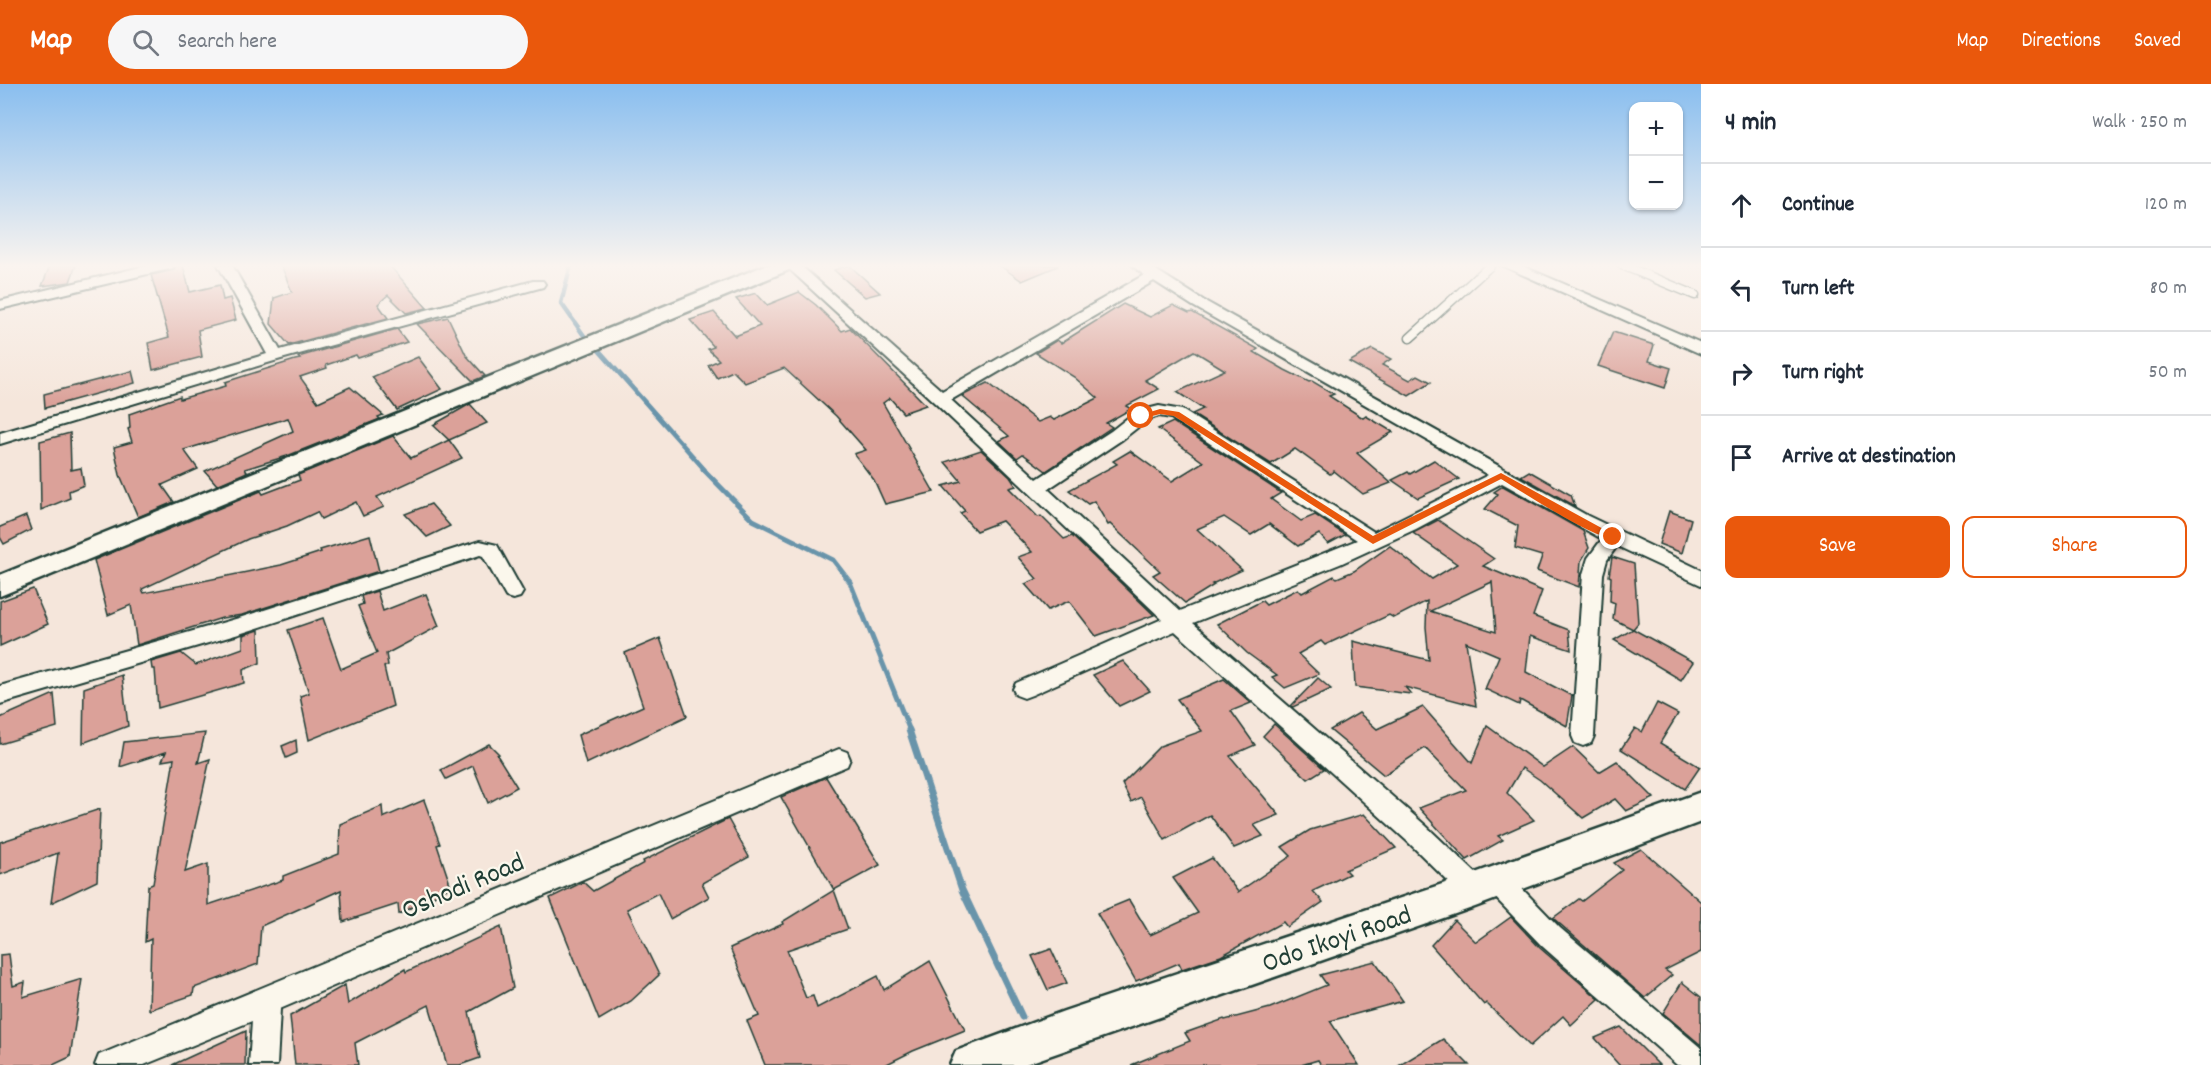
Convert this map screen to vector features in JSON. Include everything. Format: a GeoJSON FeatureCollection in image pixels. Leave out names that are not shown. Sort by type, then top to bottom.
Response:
{"type":"FeatureCollection","features":[{"type":"Feature","properties":{"kind":"street"},"geometry":{"type":"LineString","coordinates":[[250,311],[276,357]]}},
{"type":"Feature","properties":{"kind":"street"},"geometry":{"type":"LineString","coordinates":[[0,439],[276,357],[442,311]]}},
{"type":"Feature","properties":{"kind":"street"},"geometry":{"type":"LineString","coordinates":[[0,586],[673,311]]}},
{"type":"Feature","properties":{"kind":"street"},"geometry":{"type":"LineString","coordinates":[[842,311],[941,399],[1177,621],[1416,833],[1551,937],[1699,1065]]}},
{"type":"Feature","properties":{"kind":"street"},"geometry":{"type":"LineString","coordinates":[[941,399],[1090,311]]}},
{"type":"Feature","properties":{"kind":"street"},"geometry":{"type":"LineString","coordinates":[[1212,311],[1581,521],[1701,578]]}},
{"type":"Feature","properties":{"kind":"street"},"geometry":{"type":"LineString","coordinates":[[1612,311],[1701,349]]}},
{"type":"Feature","properties":{"kind":"street"},"geometry":{"type":"LineString","coordinates":[[1035,489],[1117,435],[1141,416],[1160,411],[1176,414],[1373,541]]}},
{"type":"Feature","properties":{"kind":"street"},"geometry":{"type":"LineString","coordinates":[[1024,689],[1177,621],[1373,541],[1501,476]]}},
{"type":"Feature","properties":{"kind":"street"},"geometry":{"type":"LineString","coordinates":[[1583,736],[1593,574],[1598,558],[1613,537]]}},
{"type":"Feature","properties":{"kind":"street"},"geometry":{"type":"LineString","coordinates":[[0,695],[239,626],[480,548],[490,550],[513,592]]}},
{"type":"Feature","properties":{"kind":"street","name":"Oshodi Road"},"geometry":{"type":"LineString","coordinates":[[109,1065],[267,1001],[839,759]]}},
{"type":"Feature","properties":{"kind":"street","name":"Odo Ikoyi Road"},"geometry":{"type":"LineString","coordinates":[[970,1065],[1064,1030],[1486,885],[1701,807]]}},
{"type":"Feature","properties":{"kind":"street"},"geometry":{"type":"LineString","coordinates":[[263,1065],[267,1001]]}},
{"type":"Feature","properties":{"kind":"lane"},"geometry":{"type":"LineString","coordinates":[[1410,338],[1441,311]]}},
{"type":"Feature","properties":{"kind":"building"},"geometry":{"type":"Polygon","coordinates":[[[161,311],[233,311],[236,320],[198,330],[202,357],[153,370],[148,343],[169,337],[161,311]]]}},
{"type":"Feature","properties":{"kind":"building"},"geometry":{"type":"Polygon","coordinates":[[[273,311],[383,311],[388,318],[289,345],[271,324],[273,311]]]}},
{"type":"Feature","properties":{"kind":"building"},"geometry":{"type":"Polygon","coordinates":[[[746,311],[822,311],[842,331],[850,328],[926,405],[903,413],[890,398],[883,403],[934,492],[885,504],[874,480],[854,454],[866,450],[836,416],[784,368],[745,383],[733,371],[717,378],[708,365],[719,360],[708,349],[714,347],[690,320],[714,312],[735,336],[760,326],[746,311]]]}},
{"type":"Feature","properties":{"kind":"building"},"geometry":{"type":"Polygon","coordinates":[[[1112,311],[1137,311],[1150,317],[1162,311],[1192,312],[1258,349],[1254,352],[1285,370],[1309,382],[1312,381],[1334,394],[1329,396],[1363,418],[1366,416],[1393,432],[1357,453],[1391,483],[1363,494],[1334,471],[1330,474],[1295,449],[1271,464],[1192,414],[1203,409],[1177,392],[1225,370],[1194,351],[1145,380],[1159,389],[1126,406],[1131,409],[1106,423],[1112,427],[1046,471],[1023,454],[1017,458],[999,441],[1009,436],[962,396],[988,383],[1038,422],[1050,417],[1054,420],[1098,398],[1074,377],[1036,353],[1057,340],[1061,343],[1112,311]]]}},
{"type":"Feature","properties":{"kind":"building"},"geometry":{"type":"Polygon","coordinates":[[[448,317],[466,355],[485,376],[473,381],[417,324],[448,317]]]}},
{"type":"Feature","properties":{"kind":"building"},"geometry":{"type":"Polygon","coordinates":[[[397,329],[407,342],[358,358],[356,355],[300,377],[318,402],[350,387],[383,415],[378,417],[380,419],[287,456],[245,469],[247,472],[217,485],[205,471],[293,431],[288,418],[184,450],[198,469],[162,485],[174,502],[138,517],[120,475],[114,447],[132,442],[128,429],[130,428],[129,414],[180,396],[180,399],[226,386],[225,382],[300,359],[298,357],[397,329]]]}},
{"type":"Feature","properties":{"kind":"building"},"geometry":{"type":"Polygon","coordinates":[[[1613,332],[1654,345],[1649,361],[1671,368],[1665,388],[1598,366],[1613,332]]]}},
{"type":"Feature","properties":{"kind":"building"},"geometry":{"type":"Polygon","coordinates":[[[1372,349],[1391,359],[1382,365],[1410,380],[1418,375],[1431,382],[1409,396],[1349,362],[1372,349]]]}},
{"type":"Feature","properties":{"kind":"building"},"geometry":{"type":"Polygon","coordinates":[[[418,357],[442,389],[397,410],[372,377],[418,357]]]}},
{"type":"Feature","properties":{"kind":"building"},"geometry":{"type":"Polygon","coordinates":[[[132,371],[135,383],[45,408],[44,394],[132,371]]]}},
{"type":"Feature","properties":{"kind":"building"},"geometry":{"type":"Polygon","coordinates":[[[470,404],[487,423],[449,440],[433,425],[470,404]]]}},
{"type":"Feature","properties":{"kind":"building"},"geometry":{"type":"Polygon","coordinates":[[[1173,422],[1281,493],[1271,499],[1301,521],[1315,515],[1345,535],[1328,544],[1319,534],[1298,546],[1269,524],[1251,535],[1224,517],[1197,529],[1242,570],[1212,584],[1214,585],[1185,603],[1153,575],[1160,571],[1110,524],[1108,525],[1094,501],[1088,504],[1069,490],[1117,464],[1113,461],[1130,451],[1172,481],[1203,462],[1158,429],[1173,422]]]}},
{"type":"Feature","properties":{"kind":"building"},"geometry":{"type":"Polygon","coordinates":[[[70,433],[71,470],[81,468],[84,485],[69,491],[70,498],[41,510],[40,441],[70,433]]]}},
{"type":"Feature","properties":{"kind":"building"},"geometry":{"type":"Polygon","coordinates":[[[393,436],[411,458],[449,440],[462,458],[377,497],[384,507],[363,516],[356,502],[321,519],[317,512],[287,526],[248,539],[142,589],[144,593],[281,565],[370,535],[379,571],[242,615],[222,618],[137,645],[131,605],[108,615],[94,560],[261,491],[263,494],[300,480],[298,475],[393,436]]]}},
{"type":"Feature","properties":{"kind":"building"},"geometry":{"type":"Polygon","coordinates":[[[981,450],[1010,477],[1016,486],[1009,488],[1038,517],[1041,516],[1064,539],[1072,536],[1154,615],[1096,636],[1069,601],[1048,610],[1025,584],[1037,579],[1018,557],[1032,552],[1002,521],[976,531],[960,513],[965,511],[943,486],[961,481],[945,462],[981,450]]]}},
{"type":"Feature","properties":{"kind":"building"},"geometry":{"type":"Polygon","coordinates":[[[1434,460],[1459,479],[1418,498],[1392,480],[1408,472],[1410,474],[1434,460]]]}},
{"type":"Feature","properties":{"kind":"building"},"geometry":{"type":"Polygon","coordinates":[[[1529,471],[1571,495],[1575,506],[1521,476],[1529,471]]]}},
{"type":"Feature","properties":{"kind":"building"},"geometry":{"type":"Polygon","coordinates":[[[1503,486],[1583,531],[1589,548],[1581,561],[1579,587],[1537,571],[1542,556],[1515,548],[1518,526],[1485,509],[1498,494],[1494,492],[1503,486]]]}},
{"type":"Feature","properties":{"kind":"building"},"geometry":{"type":"Polygon","coordinates":[[[431,504],[450,526],[427,537],[405,514],[431,504]]]}},
{"type":"Feature","properties":{"kind":"building"},"geometry":{"type":"Polygon","coordinates":[[[1669,511],[1691,519],[1682,553],[1659,544],[1669,511]]]}},
{"type":"Feature","properties":{"kind":"building"},"geometry":{"type":"Polygon","coordinates":[[[26,516],[31,530],[4,544],[0,537],[0,527],[26,516]]]}},
{"type":"Feature","properties":{"kind":"building"},"geometry":{"type":"Polygon","coordinates":[[[1438,520],[1494,559],[1483,566],[1542,591],[1533,616],[1569,630],[1571,650],[1530,636],[1526,672],[1572,696],[1567,726],[1520,700],[1519,705],[1485,689],[1499,656],[1466,642],[1476,706],[1405,687],[1411,694],[1355,687],[1353,641],[1429,660],[1426,627],[1427,601],[1394,618],[1389,615],[1325,645],[1321,641],[1298,654],[1319,674],[1285,688],[1272,677],[1277,675],[1247,653],[1217,624],[1262,601],[1266,605],[1298,589],[1302,593],[1334,576],[1337,578],[1354,571],[1390,546],[1432,579],[1457,564],[1413,533],[1438,520]],[[1492,582],[1430,611],[1496,632],[1492,582]]]}},
{"type":"Feature","properties":{"kind":"building"},"geometry":{"type":"Polygon","coordinates":[[[1612,557],[1634,564],[1638,623],[1633,629],[1613,619],[1615,603],[1610,601],[1611,577],[1609,576],[1612,557]]]}},
{"type":"Feature","properties":{"kind":"building"},"geometry":{"type":"Polygon","coordinates":[[[33,589],[48,624],[0,646],[0,601],[33,589]]]}},
{"type":"Feature","properties":{"kind":"building"},"geometry":{"type":"Polygon","coordinates":[[[377,591],[383,611],[426,594],[439,626],[386,654],[388,665],[384,667],[393,706],[309,740],[300,696],[309,693],[288,630],[323,618],[341,669],[377,653],[358,606],[363,604],[361,596],[377,591]]]}},
{"type":"Feature","properties":{"kind":"building"},"geometry":{"type":"Polygon","coordinates":[[[1633,629],[1693,662],[1681,680],[1614,640],[1633,629]]]}},
{"type":"Feature","properties":{"kind":"building"},"geometry":{"type":"Polygon","coordinates":[[[259,630],[260,663],[243,670],[244,683],[158,708],[155,669],[152,669],[151,662],[181,653],[196,665],[243,648],[243,635],[259,630]]]}},
{"type":"Feature","properties":{"kind":"building"},"geometry":{"type":"Polygon","coordinates":[[[660,638],[687,716],[586,764],[578,735],[643,706],[625,653],[660,638]]]}},
{"type":"Feature","properties":{"kind":"building"},"geometry":{"type":"Polygon","coordinates":[[[1123,661],[1150,691],[1119,706],[1093,675],[1123,661]]]}},
{"type":"Feature","properties":{"kind":"building"},"geometry":{"type":"Polygon","coordinates":[[[122,675],[128,726],[83,743],[84,688],[122,675]]]}},
{"type":"Feature","properties":{"kind":"building"},"geometry":{"type":"Polygon","coordinates":[[[1318,678],[1331,689],[1291,706],[1318,678]]]}},
{"type":"Feature","properties":{"kind":"building"},"geometry":{"type":"Polygon","coordinates":[[[1224,679],[1251,703],[1231,711],[1255,745],[1230,756],[1279,815],[1254,825],[1263,836],[1234,848],[1210,815],[1165,840],[1141,797],[1131,802],[1122,784],[1160,746],[1202,731],[1177,699],[1224,679]]]}},
{"type":"Feature","properties":{"kind":"building"},"geometry":{"type":"Polygon","coordinates":[[[54,694],[57,727],[0,744],[0,718],[54,694]]]}},
{"type":"Feature","properties":{"kind":"building"},"geometry":{"type":"Polygon","coordinates":[[[1657,703],[1678,714],[1660,743],[1700,767],[1685,789],[1621,749],[1635,728],[1642,732],[1657,703]]]}},
{"type":"Feature","properties":{"kind":"building"},"geometry":{"type":"Polygon","coordinates":[[[1423,707],[1472,763],[1487,726],[1543,767],[1573,747],[1599,772],[1617,761],[1654,798],[1626,811],[1615,799],[1583,818],[1540,780],[1522,768],[1507,793],[1534,820],[1498,836],[1503,840],[1467,860],[1419,808],[1466,790],[1425,748],[1384,775],[1330,730],[1359,713],[1377,729],[1423,707]]]}},
{"type":"Feature","properties":{"kind":"building"},"geometry":{"type":"Polygon","coordinates":[[[1274,724],[1324,769],[1308,779],[1263,736],[1274,724]]]}},
{"type":"Feature","properties":{"kind":"building"},"geometry":{"type":"Polygon","coordinates":[[[205,733],[198,763],[210,759],[185,872],[208,864],[208,905],[283,880],[283,876],[339,854],[340,824],[382,806],[383,818],[424,800],[440,844],[437,845],[451,887],[399,914],[398,904],[343,922],[341,890],[261,926],[258,964],[194,988],[193,995],[149,1010],[151,939],[145,942],[148,886],[153,884],[174,759],[162,761],[166,752],[120,767],[124,742],[205,733]]]}},
{"type":"Feature","properties":{"kind":"building"},"geometry":{"type":"Polygon","coordinates":[[[296,740],[297,753],[286,758],[282,746],[296,740]]]}},
{"type":"Feature","properties":{"kind":"building"},"geometry":{"type":"Polygon","coordinates":[[[489,744],[499,754],[497,755],[517,787],[488,803],[473,766],[446,779],[441,770],[489,744]]]}},
{"type":"Feature","properties":{"kind":"building"},"geometry":{"type":"Polygon","coordinates":[[[826,777],[880,865],[834,890],[781,797],[826,777]]]}},
{"type":"Feature","properties":{"kind":"building"},"geometry":{"type":"Polygon","coordinates":[[[100,809],[97,881],[51,903],[58,853],[0,875],[0,842],[100,809]]]}},
{"type":"Feature","properties":{"kind":"building"},"geometry":{"type":"Polygon","coordinates":[[[1364,814],[1396,848],[1345,870],[1349,874],[1313,891],[1323,902],[1287,927],[1283,922],[1221,956],[1182,969],[1179,963],[1136,981],[1097,913],[1129,900],[1150,935],[1198,913],[1173,878],[1212,858],[1238,892],[1291,856],[1282,847],[1310,830],[1364,814]]]}},
{"type":"Feature","properties":{"kind":"building"},"geometry":{"type":"Polygon","coordinates":[[[728,819],[749,857],[702,883],[709,897],[670,919],[658,893],[627,909],[659,975],[631,1001],[599,1020],[550,898],[583,882],[593,891],[644,863],[643,861],[728,819]]]}},
{"type":"Feature","properties":{"kind":"building"},"geometry":{"type":"Polygon","coordinates":[[[1641,849],[1701,902],[1701,952],[1665,970],[1672,975],[1645,998],[1553,918],[1579,899],[1582,901],[1622,870],[1614,863],[1641,849]]]}},
{"type":"Feature","properties":{"kind":"building"},"geometry":{"type":"Polygon","coordinates":[[[834,890],[848,929],[787,950],[806,998],[813,996],[817,1008],[878,976],[884,990],[930,961],[965,1030],[885,1065],[765,1065],[747,1021],[759,1016],[730,948],[783,924],[782,922],[834,890]]]}},
{"type":"Feature","properties":{"kind":"building"},"geometry":{"type":"Polygon","coordinates":[[[1511,917],[1540,948],[1599,999],[1571,1025],[1563,1016],[1530,1046],[1486,1003],[1484,1005],[1431,945],[1454,920],[1476,942],[1511,917]]]}},
{"type":"Feature","properties":{"kind":"building"},"geometry":{"type":"Polygon","coordinates":[[[501,927],[513,988],[469,1012],[480,1058],[460,1065],[447,1065],[429,1005],[355,1043],[358,1065],[295,1065],[290,1016],[345,985],[348,1004],[405,969],[406,972],[501,927]]]}},
{"type":"Feature","properties":{"kind":"building"},"geometry":{"type":"Polygon","coordinates":[[[1051,949],[1067,983],[1048,990],[1032,956],[1051,949]]]}},
{"type":"Feature","properties":{"kind":"building"},"geometry":{"type":"Polygon","coordinates":[[[9,954],[13,986],[25,982],[23,997],[82,979],[70,1057],[53,1065],[0,1065],[0,955],[9,954]]]}},
{"type":"Feature","properties":{"kind":"building"},"geometry":{"type":"Polygon","coordinates":[[[1375,961],[1403,1001],[1330,1021],[1359,1065],[1321,1065],[1318,1060],[1301,1065],[1131,1065],[1190,1041],[1185,1033],[1224,1019],[1270,1008],[1327,985],[1320,975],[1375,961]]]}},
{"type":"Feature","properties":{"kind":"building"},"geometry":{"type":"Polygon","coordinates":[[[1682,982],[1701,997],[1701,1045],[1663,1013],[1682,982]]]}},
{"type":"Feature","properties":{"kind":"building"},"geometry":{"type":"Polygon","coordinates":[[[1621,1027],[1659,1065],[1619,1065],[1595,1038],[1621,1027]]]}},
{"type":"Feature","properties":{"kind":"building"},"geometry":{"type":"Polygon","coordinates":[[[246,1031],[245,1065],[172,1065],[246,1031]]]}},
{"type":"Feature","properties":{"kind":"building"},"geometry":{"type":"Polygon","coordinates":[[[1443,1039],[1469,1065],[1400,1065],[1443,1039]]]}},
{"type":"Feature","properties":{"kind":"waterway"},"geometry":{"type":"LineString","coordinates":[[566,311],[585,337]]}},
{"type":"Feature","properties":{"kind":"waterway"},"geometry":{"type":"LineString","coordinates":[[596,347],[705,470]]}},
{"type":"Feature","properties":{"kind":"waterway"},"geometry":{"type":"LineString","coordinates":[[703,469],[753,520],[833,560],[850,582],[910,731]]}},
{"type":"Feature","properties":{"kind":"waterway"},"geometry":{"type":"LineString","coordinates":[[909,730],[962,890],[1022,1017]]}},
{"type":"Feature","properties":{"kind":"route"},"geometry":{"type":"LineString","coordinates":[[1141,416],[1160,411],[1176,414],[1373,541],[1501,476],[1613,537]]}}]}
